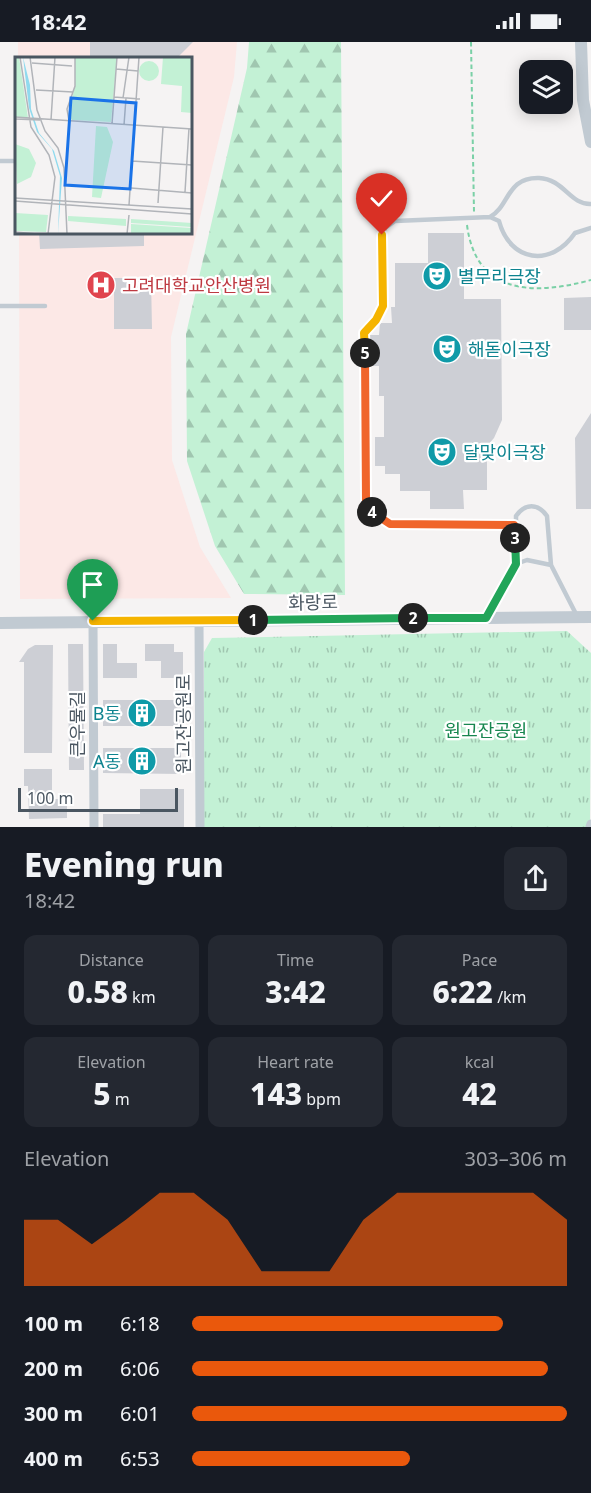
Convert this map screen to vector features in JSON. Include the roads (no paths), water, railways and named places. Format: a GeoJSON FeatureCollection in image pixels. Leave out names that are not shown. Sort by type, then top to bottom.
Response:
{"type":"FeatureCollection","features":[{"type":"Feature","properties":{"kind":"street"},"geometry":{"type":"LineString","coordinates":[[581,42],[583,100],[591,142]]}},
{"type":"Feature","properties":{"kind":"street","name":"화랑로"},"geometry":{"type":"LineString","coordinates":[[0,623],[591,616]]}},
{"type":"Feature","properties":{"kind":"street","name":"큰우물길"},"geometry":{"type":"LineString","coordinates":[[93,621],[94,827]]}},
{"type":"Feature","properties":{"kind":"street","name":"원고잔공원로"},"geometry":{"type":"LineString","coordinates":[[199,621],[200,827]]}},
{"type":"Feature","properties":{"kind":"lane"},"geometry":{"type":"LineString","coordinates":[[490,217],[500,208],[513,187],[536,178],[549,179],[562,185],[576,201],[591,204]]}},
{"type":"Feature","properties":{"kind":"lane"},"geometry":{"type":"LineString","coordinates":[[361,202],[365,212],[385,228]]}},
{"type":"Feature","properties":{"kind":"lane"},"geometry":{"type":"LineString","coordinates":[[514,525],[390,524],[370,509],[366,500],[364,333],[376,320],[383,306],[382,235],[385,228],[395,221],[490,217],[499,221],[509,244],[531,256],[557,252],[575,233],[591,228]]}},
{"type":"Feature","properties":{"kind":"lane"},"geometry":{"type":"LineString","coordinates":[[0,306],[45,306]]}},
{"type":"Feature","properties":{"kind":"lane"},"geometry":{"type":"LineString","coordinates":[[486,618],[516,564],[514,525],[517,513],[526,507],[539,507],[545,512],[548,520],[551,565],[577,617]]}},
{"type":"Feature","properties":{"kind":"lane"},"geometry":{"type":"LineString","coordinates":[[516,564],[527,560],[551,565]]}},
{"type":"Feature","properties":{"kind":"place","name":"별무리극장"},"geometry":{"type":"Point","coordinates":[437,276]}},
{"type":"Feature","properties":{"kind":"place","name":"고려대학교안산병원"},"geometry":{"type":"Point","coordinates":[101,285]}},
{"type":"Feature","properties":{"kind":"place","name":"해돋이극장"},"geometry":{"type":"Point","coordinates":[447,349]}},
{"type":"Feature","properties":{"kind":"place","name":"달맞이극장"},"geometry":{"type":"Point","coordinates":[442,452]}},
{"type":"Feature","properties":{"kind":"place","name":"B동"},"geometry":{"type":"Point","coordinates":[142,713]}},
{"type":"Feature","properties":{"kind":"place","name":"A동"},"geometry":{"type":"Point","coordinates":[142,761]}},
{"type":"Feature","properties":{"kind":"park label","name":"원고잔공원"},"geometry":{"type":"Point","coordinates":[486,730]}}]}
